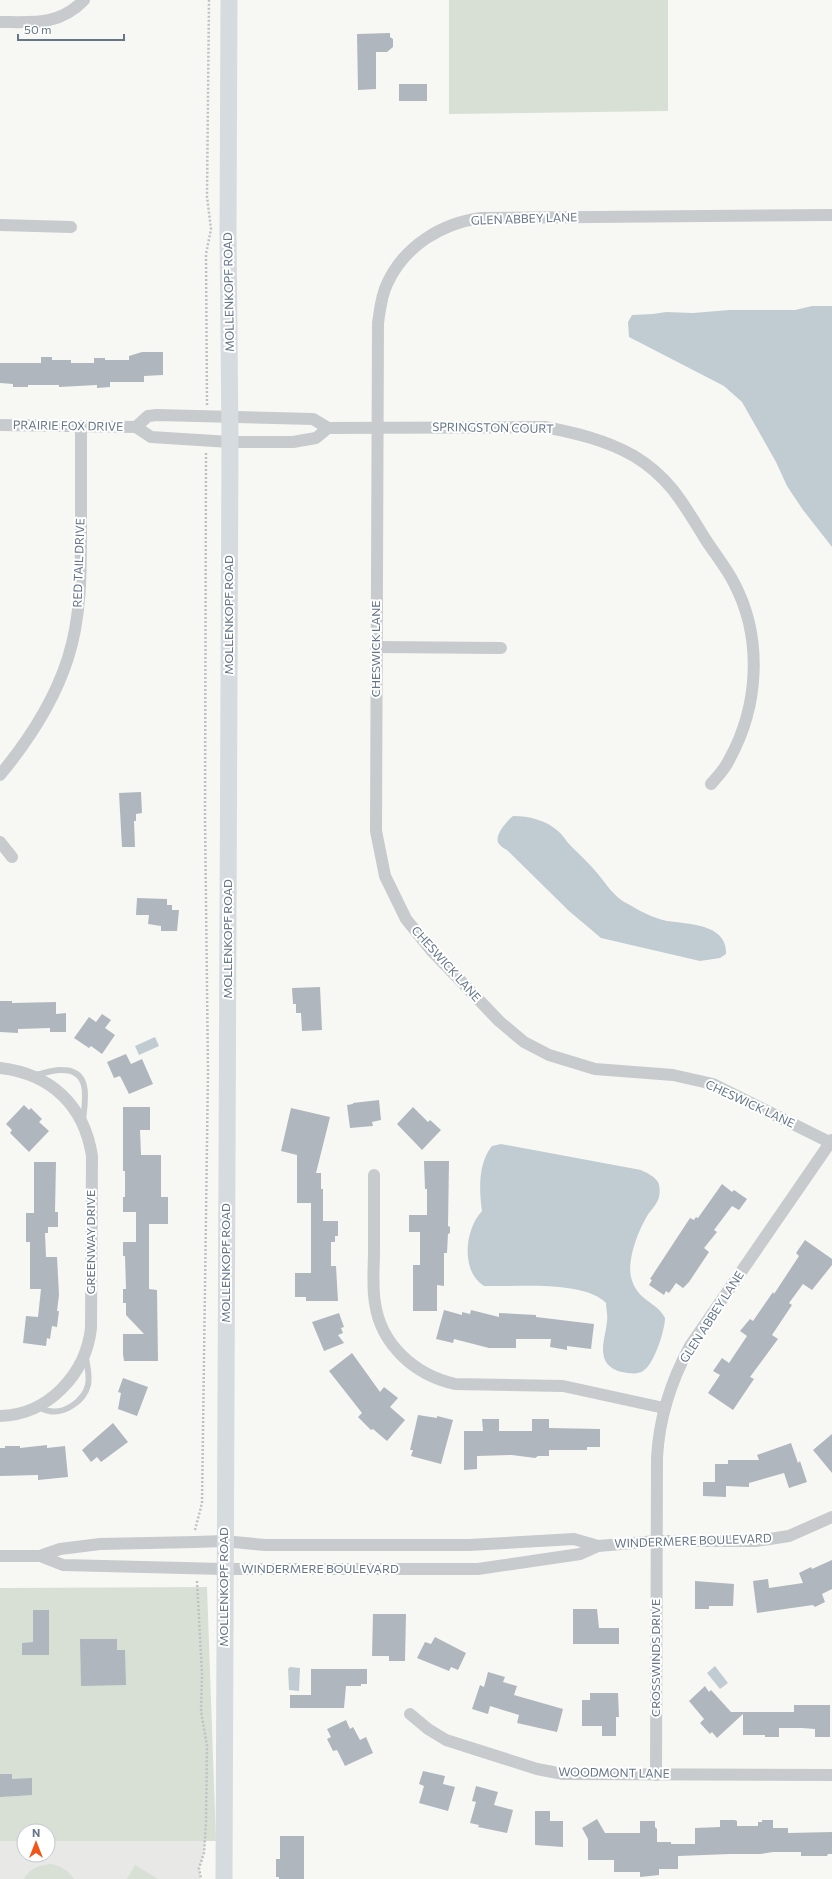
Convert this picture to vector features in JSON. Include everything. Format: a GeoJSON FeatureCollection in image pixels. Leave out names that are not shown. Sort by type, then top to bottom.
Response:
{"type":"FeatureCollection","features":[{"type":"Feature","properties":{"kind":"street"},"geometry":{"type":"LineString","coordinates":[[0,22],[48,21],[62,17],[84,0]]}},
{"type":"Feature","properties":{"kind":"street","name":"MOLLENKOPF ROAD"},"geometry":{"type":"LineString","coordinates":[[224,1879],[224,1541],[230,442],[228,230],[229,0]]}},
{"type":"Feature","properties":{"kind":"street","name":"GLEN ABBEY LANE"},"geometry":{"type":"LineString","coordinates":[[377,427],[378,323],[384,292],[395,270],[405,257],[417,245],[442,229],[467,220],[481,218],[832,215]]}},
{"type":"Feature","properties":{"kind":"street"},"geometry":{"type":"LineString","coordinates":[[0,225],[71,228]]}},
{"type":"Feature","properties":{"kind":"street","name":"PRAIRIE FOX DRIVE"},"geometry":{"type":"LineString","coordinates":[[136,427],[148,416],[230,416]]}},
{"type":"Feature","properties":{"kind":"street","name":"SPRINGSTON COURT"},"geometry":{"type":"LineString","coordinates":[[230,416],[313,419],[328,428],[545,427],[580,433],[609,444],[634,456],[654,470],[670,484],[734,582],[748,618],[753,639],[753,692],[748,712],[739,741],[729,762],[711,784]]}},
{"type":"Feature","properties":{"kind":"street","name":"PRAIRIE FOX DRIVE"},"geometry":{"type":"LineString","coordinates":[[0,425],[136,427],[151,437],[230,442]]}},
{"type":"Feature","properties":{"kind":"street","name":"RED TAIL DRIVE"},"geometry":{"type":"LineString","coordinates":[[0,775],[19,753],[40,721],[68,658],[75,626],[81,586],[81,426]]}},
{"type":"Feature","properties":{"kind":"street","name":"CHESWICK LANE"},"geometry":{"type":"LineString","coordinates":[[377,427],[376,831],[385,876],[406,919],[431,950],[499,1021],[524,1042],[549,1055],[595,1069],[673,1075],[712,1084],[831,1142]]}},
{"type":"Feature","properties":{"kind":"street"},"geometry":{"type":"LineString","coordinates":[[230,442],[293,442],[316,438],[328,428]]}},
{"type":"Feature","properties":{"kind":"street"},"geometry":{"type":"LineString","coordinates":[[376,647],[501,648]]}},
{"type":"Feature","properties":{"kind":"street"},"geometry":{"type":"LineString","coordinates":[[0,842],[12,857]]}},
{"type":"Feature","properties":{"kind":"street","name":"GREENWAY DRIVE"},"geometry":{"type":"LineString","coordinates":[[0,1068],[21,1071],[31,1075],[46,1082],[59,1092],[70,1103],[82,1121],[90,1144],[92,1156],[91,1328],[86,1354],[66,1385],[52,1397],[37,1407],[11,1415],[0,1416]]}},
{"type":"Feature","properties":{"kind":"street","name":"GLEN ABBEY LANE"},"geometry":{"type":"LineString","coordinates":[[657,1540],[658,1438],[664,1408],[680,1366],[690,1346],[831,1142]]}},
{"type":"Feature","properties":{"kind":"street"},"geometry":{"type":"LineString","coordinates":[[374,1175],[374,1302],[386,1335],[393,1347],[403,1358],[418,1369],[439,1380],[455,1384],[563,1386],[664,1408]]}},
{"type":"Feature","properties":{"kind":"street","name":"WINDERMERE BOULEVARD"},"geometry":{"type":"LineString","coordinates":[[40,1556],[63,1565],[224,1569],[478,1569],[580,1554],[598,1546],[657,1540],[756,1540],[788,1536],[832,1518]]}},
{"type":"Feature","properties":{"kind":"street","name":"WINDERMERE BOULEVARD"},"geometry":{"type":"LineString","coordinates":[[0,1556],[40,1556],[60,1549],[100,1544],[224,1541],[265,1545],[469,1545],[574,1539],[598,1546]]}},
{"type":"Feature","properties":{"kind":"street","name":"CROSSWINDS DRIVE"},"geometry":{"type":"LineString","coordinates":[[656,1775],[657,1540]]}},
{"type":"Feature","properties":{"kind":"street","name":"WOODMONT LANE"},"geometry":{"type":"LineString","coordinates":[[410,1714],[428,1729],[446,1740],[537,1769],[574,1775],[832,1775]]}},
{"type":"Feature","properties":{"kind":"lane"},"geometry":{"type":"LineString","coordinates":[[31,1075],[62,1070],[75,1073],[85,1088],[86,1094],[82,1121]]}},
{"type":"Feature","properties":{"kind":"lane"},"geometry":{"type":"LineString","coordinates":[[37,1407],[48,1412],[58,1411],[71,1407],[81,1399],[88,1386],[86,1354]]}},
{"type":"Feature","properties":{"kind":"path"},"geometry":{"type":"LineString","coordinates":[[207,416],[206,254],[211,229],[207,197],[209,0]]}},
{"type":"Feature","properties":{"kind":"path"},"geometry":{"type":"LineString","coordinates":[[195,1527],[202,1502],[208,1071],[205,818],[205,440]]}},
{"type":"Feature","properties":{"kind":"path"},"geometry":{"type":"LineString","coordinates":[[197,1581],[202,1674],[201,1711],[207,1746],[206,1824],[204,1853],[199,1868],[201,1879]]}},
{"type":"Feature","properties":{"kind":"shaded area"},"geometry":{"type":"Polygon","coordinates":[[[449,0],[668,0],[668,111],[449,114],[449,0]]]}},
{"type":"Feature","properties":{"kind":"shaded area"},"geometry":{"type":"Polygon","coordinates":[[[812,306],[832,306],[832,547],[803,510],[787,486],[776,462],[742,402],[724,386],[629,337],[628,322],[632,315],[666,312],[693,313],[729,310],[795,310],[812,306]]]}},
{"type":"Feature","properties":{"kind":"shaded area"},"geometry":{"type":"Polygon","coordinates":[[[513,816],[537,819],[553,827],[591,866],[615,894],[623,901],[642,912],[667,921],[705,927],[714,931],[721,937],[725,944],[726,954],[720,958],[700,961],[601,938],[569,911],[499,844],[499,833],[504,825],[513,816]]]}},
{"type":"Feature","properties":{"kind":"shaded area"},"geometry":{"type":"Polygon","coordinates":[[[155,1037],[159,1046],[139,1055],[135,1046],[155,1037]]]}},
{"type":"Feature","properties":{"kind":"shaded area"},"geometry":{"type":"Polygon","coordinates":[[[501,1144],[641,1170],[652,1176],[658,1182],[660,1192],[658,1199],[641,1227],[632,1253],[630,1270],[631,1277],[638,1292],[657,1308],[665,1318],[665,1323],[655,1355],[643,1371],[630,1373],[620,1371],[612,1368],[606,1362],[603,1351],[607,1319],[606,1303],[596,1296],[582,1291],[548,1286],[484,1286],[476,1279],[468,1260],[468,1250],[472,1228],[482,1211],[480,1186],[482,1168],[487,1153],[492,1146],[501,1144]]]}},
{"type":"Feature","properties":{"kind":"shaded area"},"geometry":{"type":"Polygon","coordinates":[[[207,1587],[216,1841],[56,1841],[56,1823],[16,1823],[16,1841],[0,1841],[0,1588],[207,1587]]]}},
{"type":"Feature","properties":{"kind":"shaded area"},"geometry":{"type":"Polygon","coordinates":[[[715,1666],[728,1683],[720,1689],[707,1673],[715,1666]]]}},
{"type":"Feature","properties":{"kind":"shaded area"},"geometry":{"type":"Polygon","coordinates":[[[290,1667],[300,1668],[299,1691],[289,1690],[288,1669],[290,1667]]]}},
{"type":"Feature","properties":{"kind":"shaded area"},"geometry":{"type":"Polygon","coordinates":[[[0,1841],[16,1841],[16,1863],[56,1863],[56,1841],[205,1841],[204,1853],[199,1868],[201,1879],[0,1879],[0,1841]]]}},
{"type":"Feature","properties":{"kind":"shaded area"},"geometry":{"type":"Polygon","coordinates":[[[51,1864],[64,1869],[74,1879],[24,1879],[29,1872],[35,1868],[51,1864]]]}},
{"type":"Feature","properties":{"kind":"shaded area"},"geometry":{"type":"Polygon","coordinates":[[[135,1865],[158,1879],[127,1879],[135,1865]]]}},
{"type":"Feature","properties":{"kind":"building"},"geometry":{"type":"Polygon","coordinates":[[[390,33],[390,37],[393,39],[393,47],[387,52],[376,52],[376,89],[358,90],[357,34],[390,33]]]}},
{"type":"Feature","properties":{"kind":"building"},"geometry":{"type":"Polygon","coordinates":[[[399,84],[427,84],[427,101],[399,101],[399,84]]]}},
{"type":"Feature","properties":{"kind":"building"},"geometry":{"type":"Polygon","coordinates":[[[142,352],[163,352],[163,375],[144,376],[144,382],[110,382],[110,387],[97,388],[97,385],[59,387],[59,385],[28,385],[28,387],[13,387],[13,384],[0,383],[0,363],[41,363],[41,357],[52,357],[52,360],[71,360],[71,363],[94,363],[94,358],[105,358],[105,360],[129,360],[129,356],[142,352]]]}},
{"type":"Feature","properties":{"kind":"building"},"geometry":{"type":"Polygon","coordinates":[[[141,792],[142,813],[136,814],[136,821],[134,821],[135,847],[122,847],[119,793],[141,792]]]}},
{"type":"Feature","properties":{"kind":"building"},"geometry":{"type":"Polygon","coordinates":[[[137,898],[167,899],[167,905],[172,905],[172,910],[179,910],[177,931],[161,931],[161,926],[148,924],[149,915],[136,915],[137,898]]]}},
{"type":"Feature","properties":{"kind":"building"},"geometry":{"type":"Polygon","coordinates":[[[320,987],[322,1030],[302,1031],[301,1013],[296,1013],[296,1004],[293,1004],[292,988],[320,987]]]}},
{"type":"Feature","properties":{"kind":"building"},"geometry":{"type":"Polygon","coordinates":[[[0,1001],[12,1001],[12,1003],[56,1002],[56,1014],[66,1013],[66,1032],[50,1032],[50,1028],[18,1029],[18,1033],[0,1032],[0,1001]]]}},
{"type":"Feature","properties":{"kind":"building"},"geometry":{"type":"Polygon","coordinates":[[[102,1014],[111,1020],[105,1028],[115,1035],[102,1054],[91,1046],[89,1048],[74,1038],[89,1017],[96,1022],[102,1014]]]}},
{"type":"Feature","properties":{"kind":"building"},"geometry":{"type":"Polygon","coordinates":[[[126,1054],[131,1064],[142,1059],[153,1084],[129,1094],[120,1076],[114,1078],[107,1062],[126,1054]]]}},
{"type":"Feature","properties":{"kind":"building"},"geometry":{"type":"Polygon","coordinates":[[[379,1100],[381,1120],[372,1122],[373,1126],[350,1128],[347,1105],[379,1100]]]}},
{"type":"Feature","properties":{"kind":"building"},"geometry":{"type":"Polygon","coordinates":[[[24,1105],[29,1110],[31,1108],[42,1119],[39,1122],[49,1131],[29,1152],[10,1133],[12,1130],[6,1124],[24,1105]]]}},
{"type":"Feature","properties":{"kind":"building"},"geometry":{"type":"Polygon","coordinates":[[[123,1107],[150,1107],[150,1130],[140,1130],[141,1155],[161,1155],[161,1197],[168,1197],[168,1224],[149,1224],[149,1289],[157,1290],[158,1361],[124,1361],[123,1354],[123,1334],[144,1334],[126,1315],[126,1303],[123,1303],[123,1289],[126,1289],[123,1242],[136,1242],[136,1212],[123,1212],[123,1197],[125,1197],[125,1171],[123,1171],[123,1107]]]}},
{"type":"Feature","properties":{"kind":"building"},"geometry":{"type":"Polygon","coordinates":[[[413,1107],[428,1122],[430,1120],[441,1130],[422,1150],[397,1124],[413,1107]]]}},
{"type":"Feature","properties":{"kind":"building"},"geometry":{"type":"Polygon","coordinates":[[[291,1108],[330,1117],[316,1173],[321,1173],[321,1189],[323,1189],[323,1221],[338,1221],[338,1236],[335,1236],[335,1242],[331,1242],[331,1266],[336,1266],[338,1301],[306,1301],[306,1297],[295,1297],[295,1273],[311,1273],[311,1203],[297,1203],[297,1155],[281,1151],[291,1108]]]}},
{"type":"Feature","properties":{"kind":"building"},"geometry":{"type":"Polygon","coordinates":[[[424,1161],[449,1161],[448,1226],[450,1227],[450,1233],[448,1234],[447,1253],[444,1253],[444,1286],[437,1285],[437,1311],[413,1311],[413,1265],[420,1265],[420,1232],[409,1232],[409,1215],[427,1215],[427,1189],[425,1189],[424,1161]]]}},
{"type":"Feature","properties":{"kind":"building"},"geometry":{"type":"Polygon","coordinates":[[[34,1162],[56,1162],[55,1212],[58,1212],[58,1227],[48,1227],[48,1233],[45,1233],[46,1257],[57,1257],[59,1295],[57,1311],[59,1311],[57,1327],[52,1326],[50,1339],[47,1338],[46,1346],[23,1343],[26,1316],[38,1317],[41,1289],[30,1289],[30,1242],[26,1242],[26,1213],[34,1213],[34,1162]]]}},
{"type":"Feature","properties":{"kind":"building"},"geometry":{"type":"Polygon","coordinates":[[[722,1184],[732,1192],[734,1190],[747,1199],[739,1210],[732,1206],[714,1230],[717,1232],[704,1248],[709,1252],[689,1282],[683,1288],[676,1283],[669,1293],[666,1291],[664,1295],[649,1285],[652,1280],[650,1279],[690,1218],[694,1220],[696,1217],[698,1218],[722,1184]]]}},
{"type":"Feature","properties":{"kind":"building"},"geometry":{"type":"Polygon","coordinates":[[[805,1240],[832,1259],[832,1265],[812,1290],[803,1284],[789,1303],[792,1305],[772,1335],[778,1339],[750,1377],[754,1379],[733,1410],[708,1393],[720,1375],[713,1371],[722,1358],[729,1363],[747,1336],[740,1331],[750,1319],[753,1321],[773,1292],[774,1294],[799,1256],[796,1253],[805,1240]]]}},
{"type":"Feature","properties":{"kind":"building"},"geometry":{"type":"Polygon","coordinates":[[[444,1310],[462,1315],[462,1312],[470,1314],[471,1310],[499,1317],[499,1313],[536,1315],[536,1317],[594,1324],[591,1349],[567,1346],[567,1350],[550,1347],[551,1339],[516,1339],[516,1348],[489,1348],[454,1339],[453,1343],[436,1339],[444,1310]]]}},
{"type":"Feature","properties":{"kind":"building"},"geometry":{"type":"Polygon","coordinates":[[[339,1313],[344,1327],[341,1328],[343,1333],[338,1335],[344,1343],[324,1351],[312,1322],[339,1313]]]}},
{"type":"Feature","properties":{"kind":"building"},"geometry":{"type":"Polygon","coordinates":[[[352,1353],[380,1392],[384,1387],[398,1398],[390,1407],[405,1420],[387,1441],[373,1429],[371,1430],[358,1417],[362,1413],[329,1371],[352,1353]]]}},
{"type":"Feature","properties":{"kind":"building"},"geometry":{"type":"Polygon","coordinates":[[[123,1378],[148,1387],[137,1416],[118,1409],[121,1393],[118,1392],[123,1378]]]}},
{"type":"Feature","properties":{"kind":"building"},"geometry":{"type":"Polygon","coordinates":[[[418,1415],[437,1418],[437,1416],[453,1420],[441,1464],[411,1456],[413,1450],[410,1450],[418,1415]]]}},
{"type":"Feature","properties":{"kind":"building"},"geometry":{"type":"Polygon","coordinates":[[[482,1419],[499,1419],[499,1431],[532,1431],[532,1419],[549,1419],[549,1428],[600,1429],[600,1447],[587,1447],[587,1450],[549,1450],[549,1456],[538,1456],[535,1458],[512,1455],[477,1456],[477,1469],[464,1470],[464,1431],[483,1431],[482,1419]]]}},
{"type":"Feature","properties":{"kind":"building"},"geometry":{"type":"Polygon","coordinates":[[[113,1423],[128,1442],[101,1462],[97,1457],[91,1462],[82,1450],[113,1423]]]}},
{"type":"Feature","properties":{"kind":"building"},"geometry":{"type":"Polygon","coordinates":[[[832,1434],[832,1473],[813,1450],[832,1434]]]}},
{"type":"Feature","properties":{"kind":"building"},"geometry":{"type":"Polygon","coordinates":[[[791,1443],[798,1463],[800,1461],[807,1482],[789,1488],[784,1473],[749,1483],[749,1487],[726,1486],[726,1497],[703,1496],[703,1482],[715,1482],[715,1464],[728,1464],[728,1460],[759,1460],[757,1455],[791,1443]]]}},
{"type":"Feature","properties":{"kind":"building"},"geometry":{"type":"Polygon","coordinates":[[[47,1445],[47,1448],[65,1446],[68,1477],[38,1480],[38,1475],[0,1476],[0,1448],[5,1448],[5,1446],[20,1446],[20,1448],[47,1445]]]}},
{"type":"Feature","properties":{"kind":"building"},"geometry":{"type":"Polygon","coordinates":[[[832,1560],[832,1589],[822,1594],[825,1602],[815,1607],[813,1605],[757,1613],[753,1581],[768,1579],[769,1588],[803,1583],[799,1573],[832,1560]]]}},
{"type":"Feature","properties":{"kind":"building"},"geometry":{"type":"Polygon","coordinates":[[[695,1581],[734,1584],[733,1606],[709,1606],[709,1609],[695,1609],[695,1581]]]}},
{"type":"Feature","properties":{"kind":"building"},"geometry":{"type":"Polygon","coordinates":[[[573,1609],[597,1609],[599,1628],[619,1628],[619,1644],[573,1644],[573,1609]]]}},
{"type":"Feature","properties":{"kind":"building"},"geometry":{"type":"Polygon","coordinates":[[[33,1610],[49,1610],[49,1655],[22,1655],[22,1643],[33,1642],[33,1610]]]}},
{"type":"Feature","properties":{"kind":"building"},"geometry":{"type":"Polygon","coordinates":[[[373,1614],[406,1614],[405,1661],[389,1661],[389,1656],[372,1656],[373,1614]]]}},
{"type":"Feature","properties":{"kind":"building"},"geometry":{"type":"Polygon","coordinates":[[[435,1637],[466,1653],[458,1670],[451,1667],[449,1671],[417,1658],[425,1642],[431,1644],[435,1637]]]}},
{"type":"Feature","properties":{"kind":"building"},"geometry":{"type":"Polygon","coordinates":[[[80,1639],[117,1639],[117,1650],[125,1650],[126,1685],[81,1686],[80,1639]]]}},
{"type":"Feature","properties":{"kind":"building"},"geometry":{"type":"Polygon","coordinates":[[[311,1669],[367,1669],[367,1684],[361,1684],[361,1686],[346,1686],[344,1708],[290,1708],[290,1695],[311,1695],[311,1669]]]}},
{"type":"Feature","properties":{"kind":"building"},"geometry":{"type":"Polygon","coordinates":[[[488,1672],[505,1677],[503,1682],[517,1686],[514,1695],[563,1709],[557,1732],[517,1723],[519,1715],[490,1706],[488,1714],[472,1709],[480,1685],[484,1687],[488,1672]]]}},
{"type":"Feature","properties":{"kind":"building"},"geometry":{"type":"Polygon","coordinates":[[[705,1686],[709,1692],[711,1690],[731,1712],[794,1712],[794,1705],[830,1705],[830,1737],[815,1737],[815,1729],[802,1728],[779,1728],[779,1737],[765,1737],[765,1735],[743,1735],[743,1714],[717,1738],[712,1732],[710,1734],[700,1723],[704,1719],[689,1701],[705,1686]]]}},
{"type":"Feature","properties":{"kind":"building"},"geometry":{"type":"Polygon","coordinates":[[[590,1693],[618,1693],[619,1717],[616,1717],[616,1736],[602,1736],[602,1726],[582,1726],[582,1700],[590,1700],[590,1693]]]}},
{"type":"Feature","properties":{"kind":"building"},"geometry":{"type":"Polygon","coordinates":[[[346,1720],[350,1729],[353,1727],[360,1740],[366,1737],[373,1753],[345,1766],[337,1750],[333,1751],[327,1739],[331,1737],[327,1729],[346,1720]]]}},
{"type":"Feature","properties":{"kind":"building"},"geometry":{"type":"Polygon","coordinates":[[[423,1771],[445,1776],[443,1784],[455,1787],[448,1811],[419,1803],[424,1786],[419,1784],[423,1771]]]}},
{"type":"Feature","properties":{"kind":"building"},"geometry":{"type":"Polygon","coordinates":[[[0,1774],[12,1774],[12,1779],[32,1778],[32,1795],[0,1797],[0,1774]]]}},
{"type":"Feature","properties":{"kind":"building"},"geometry":{"type":"Polygon","coordinates":[[[476,1786],[498,1792],[494,1805],[513,1810],[507,1833],[478,1827],[479,1825],[470,1823],[476,1802],[472,1801],[476,1786]]]}},
{"type":"Feature","properties":{"kind":"building"},"geometry":{"type":"Polygon","coordinates":[[[535,1811],[550,1811],[550,1821],[563,1821],[563,1847],[535,1845],[535,1811]]]}},
{"type":"Feature","properties":{"kind":"building"},"geometry":{"type":"Polygon","coordinates":[[[597,1819],[605,1833],[640,1833],[640,1821],[655,1821],[655,1827],[657,1829],[657,1842],[671,1842],[671,1844],[695,1844],[695,1828],[720,1827],[720,1820],[735,1820],[737,1821],[737,1826],[758,1826],[758,1822],[762,1822],[762,1820],[773,1820],[773,1828],[788,1828],[788,1833],[832,1832],[832,1854],[828,1854],[827,1856],[801,1856],[801,1852],[773,1852],[760,1854],[678,1856],[678,1869],[659,1869],[659,1875],[640,1877],[640,1872],[614,1872],[614,1860],[588,1860],[588,1839],[582,1828],[597,1819]]]}},
{"type":"Feature","properties":{"kind":"building"},"geometry":{"type":"Polygon","coordinates":[[[280,1836],[304,1836],[304,1879],[279,1879],[279,1877],[276,1877],[276,1859],[280,1859],[280,1836]]]}}]}
